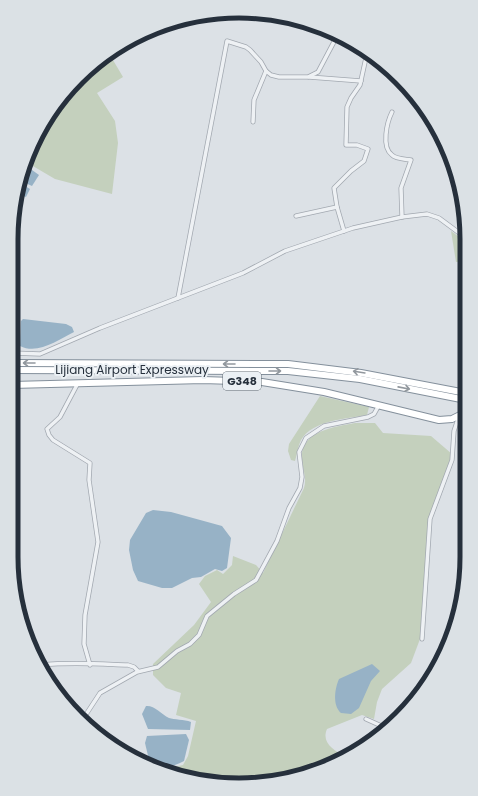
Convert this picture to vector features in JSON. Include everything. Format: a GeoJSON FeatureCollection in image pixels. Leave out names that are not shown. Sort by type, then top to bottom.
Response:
{"type":"FeatureCollection","features":[{"type":"Feature","properties":{"kind":"highway","name":"Lijiang Airport Expressway"},"geometry":{"type":"LineString","coordinates":[[18,363],[288,364],[348,370],[460,392]]}},
{"type":"Feature","properties":{"kind":"highway","name":"Lijiang Airport Expressway"},"geometry":{"type":"LineString","coordinates":[[18,370],[288,371],[360,379],[460,399]]}},
{"type":"Feature","properties":{"kind":"highway","name":"G348"},"geometry":{"type":"LineString","coordinates":[[18,385],[203,380],[255,382],[307,389],[439,420],[448,420],[460,416]]}},
{"type":"Feature","properties":{"kind":"street"},"geometry":{"type":"LineString","coordinates":[[308,77],[318,72],[335,40]]}},
{"type":"Feature","properties":{"kind":"street"},"geometry":{"type":"LineString","coordinates":[[178,298],[227,41],[246,47],[261,62],[266,71],[276,76],[308,77],[361,82]]}},
{"type":"Feature","properties":{"kind":"street"},"geometry":{"type":"LineString","coordinates":[[344,231],[337,207],[334,188],[351,171],[364,161],[368,149],[357,145],[346,145],[347,107],[361,82],[366,58]]}},
{"type":"Feature","properties":{"kind":"street"},"geometry":{"type":"LineString","coordinates":[[253,122],[254,100],[266,71]]}},
{"type":"Feature","properties":{"kind":"street"},"geometry":{"type":"LineString","coordinates":[[392,112],[388,120],[387,149],[391,155],[395,157],[411,160],[402,188],[402,217]]}},
{"type":"Feature","properties":{"kind":"street"},"geometry":{"type":"LineString","coordinates":[[296,216],[337,207]]}},
{"type":"Feature","properties":{"kind":"street"},"geometry":{"type":"LineString","coordinates":[[18,353],[40,354],[100,328],[243,273],[285,251],[344,231],[402,217],[431,214],[460,233]]}},
{"type":"Feature","properties":{"kind":"street"},"geometry":{"type":"LineString","coordinates":[[78,383],[60,417],[47,429],[53,440],[90,463],[89,480],[98,542],[85,618],[84,644],[90,665]]}},
{"type":"Feature","properties":{"kind":"street"},"geometry":{"type":"LineString","coordinates":[[85,715],[100,693],[138,671],[158,667],[177,650],[190,644],[199,635],[206,616],[234,594],[256,580],[277,541],[289,508],[300,488],[302,477],[299,452],[306,438],[324,426],[368,417],[374,414],[379,406]]}},
{"type":"Feature","properties":{"kind":"street"},"geometry":{"type":"LineString","coordinates":[[422,639],[430,519],[452,460],[454,431],[460,421]]}},
{"type":"Feature","properties":{"kind":"street"},"geometry":{"type":"LineString","coordinates":[[46,665],[79,662],[90,665],[128,665],[134,667],[138,671]]}},
{"type":"Feature","properties":{"kind":"street"},"geometry":{"type":"LineString","coordinates":[[366,719],[381,726]]}},
{"type":"Feature","properties":{"kind":"green space"},"geometry":{"type":"Polygon","coordinates":[[[112,58],[123,77],[97,93],[115,121],[118,143],[112,194],[55,179],[31,165],[41,141],[55,116],[73,93],[93,73],[112,58]]]}},
{"type":"Feature","properties":{"kind":"green space"},"geometry":{"type":"Polygon","coordinates":[[[451,231],[460,238],[460,262],[456,262],[451,231]]]}},
{"type":"Feature","properties":{"kind":"green space"},"geometry":{"type":"Polygon","coordinates":[[[320,396],[369,407],[367,415],[340,419],[313,428],[306,433],[301,440],[295,461],[291,460],[288,451],[289,444],[320,396]]]}},
{"type":"Feature","properties":{"kind":"green space"},"geometry":{"type":"Polygon","coordinates":[[[355,423],[375,423],[383,433],[431,436],[452,454],[429,519],[420,639],[411,663],[382,689],[377,702],[374,719],[362,715],[327,729],[327,742],[340,754],[324,761],[282,774],[253,778],[225,778],[196,774],[172,767],[183,765],[188,756],[196,721],[176,715],[181,693],[166,688],[153,675],[153,664],[194,625],[211,602],[199,584],[205,576],[217,570],[223,574],[232,565],[233,556],[256,565],[263,573],[305,485],[302,460],[303,450],[306,443],[320,432],[337,426],[355,423]]]}},
{"type":"Feature","properties":{"kind":"water"},"geometry":{"type":"Polygon","coordinates":[[[30,168],[39,175],[32,186],[26,183],[30,168]]]}},
{"type":"Feature","properties":{"kind":"water"},"geometry":{"type":"Polygon","coordinates":[[[25,186],[30,189],[26,197],[22,195],[25,186]]]}},
{"type":"Feature","properties":{"kind":"water"},"geometry":{"type":"Polygon","coordinates":[[[23,319],[66,324],[72,327],[74,332],[41,348],[27,348],[20,346],[21,321],[23,319]]]}},
{"type":"Feature","properties":{"kind":"water"},"geometry":{"type":"Polygon","coordinates":[[[153,510],[171,512],[222,526],[231,538],[227,568],[222,571],[215,569],[201,577],[192,578],[172,588],[162,588],[138,581],[133,570],[129,550],[130,540],[146,513],[153,510]]]}},
{"type":"Feature","properties":{"kind":"water"},"geometry":{"type":"Polygon","coordinates":[[[372,664],[380,671],[371,681],[359,708],[351,714],[341,713],[336,706],[335,701],[336,687],[339,679],[372,664]]]}},
{"type":"Feature","properties":{"kind":"water"},"geometry":{"type":"Polygon","coordinates":[[[146,706],[155,708],[169,718],[191,722],[190,730],[148,729],[142,714],[146,706]]]}},
{"type":"Feature","properties":{"kind":"water"},"geometry":{"type":"Polygon","coordinates":[[[186,734],[189,740],[184,761],[169,766],[149,759],[145,743],[147,736],[186,734]]]}}]}
